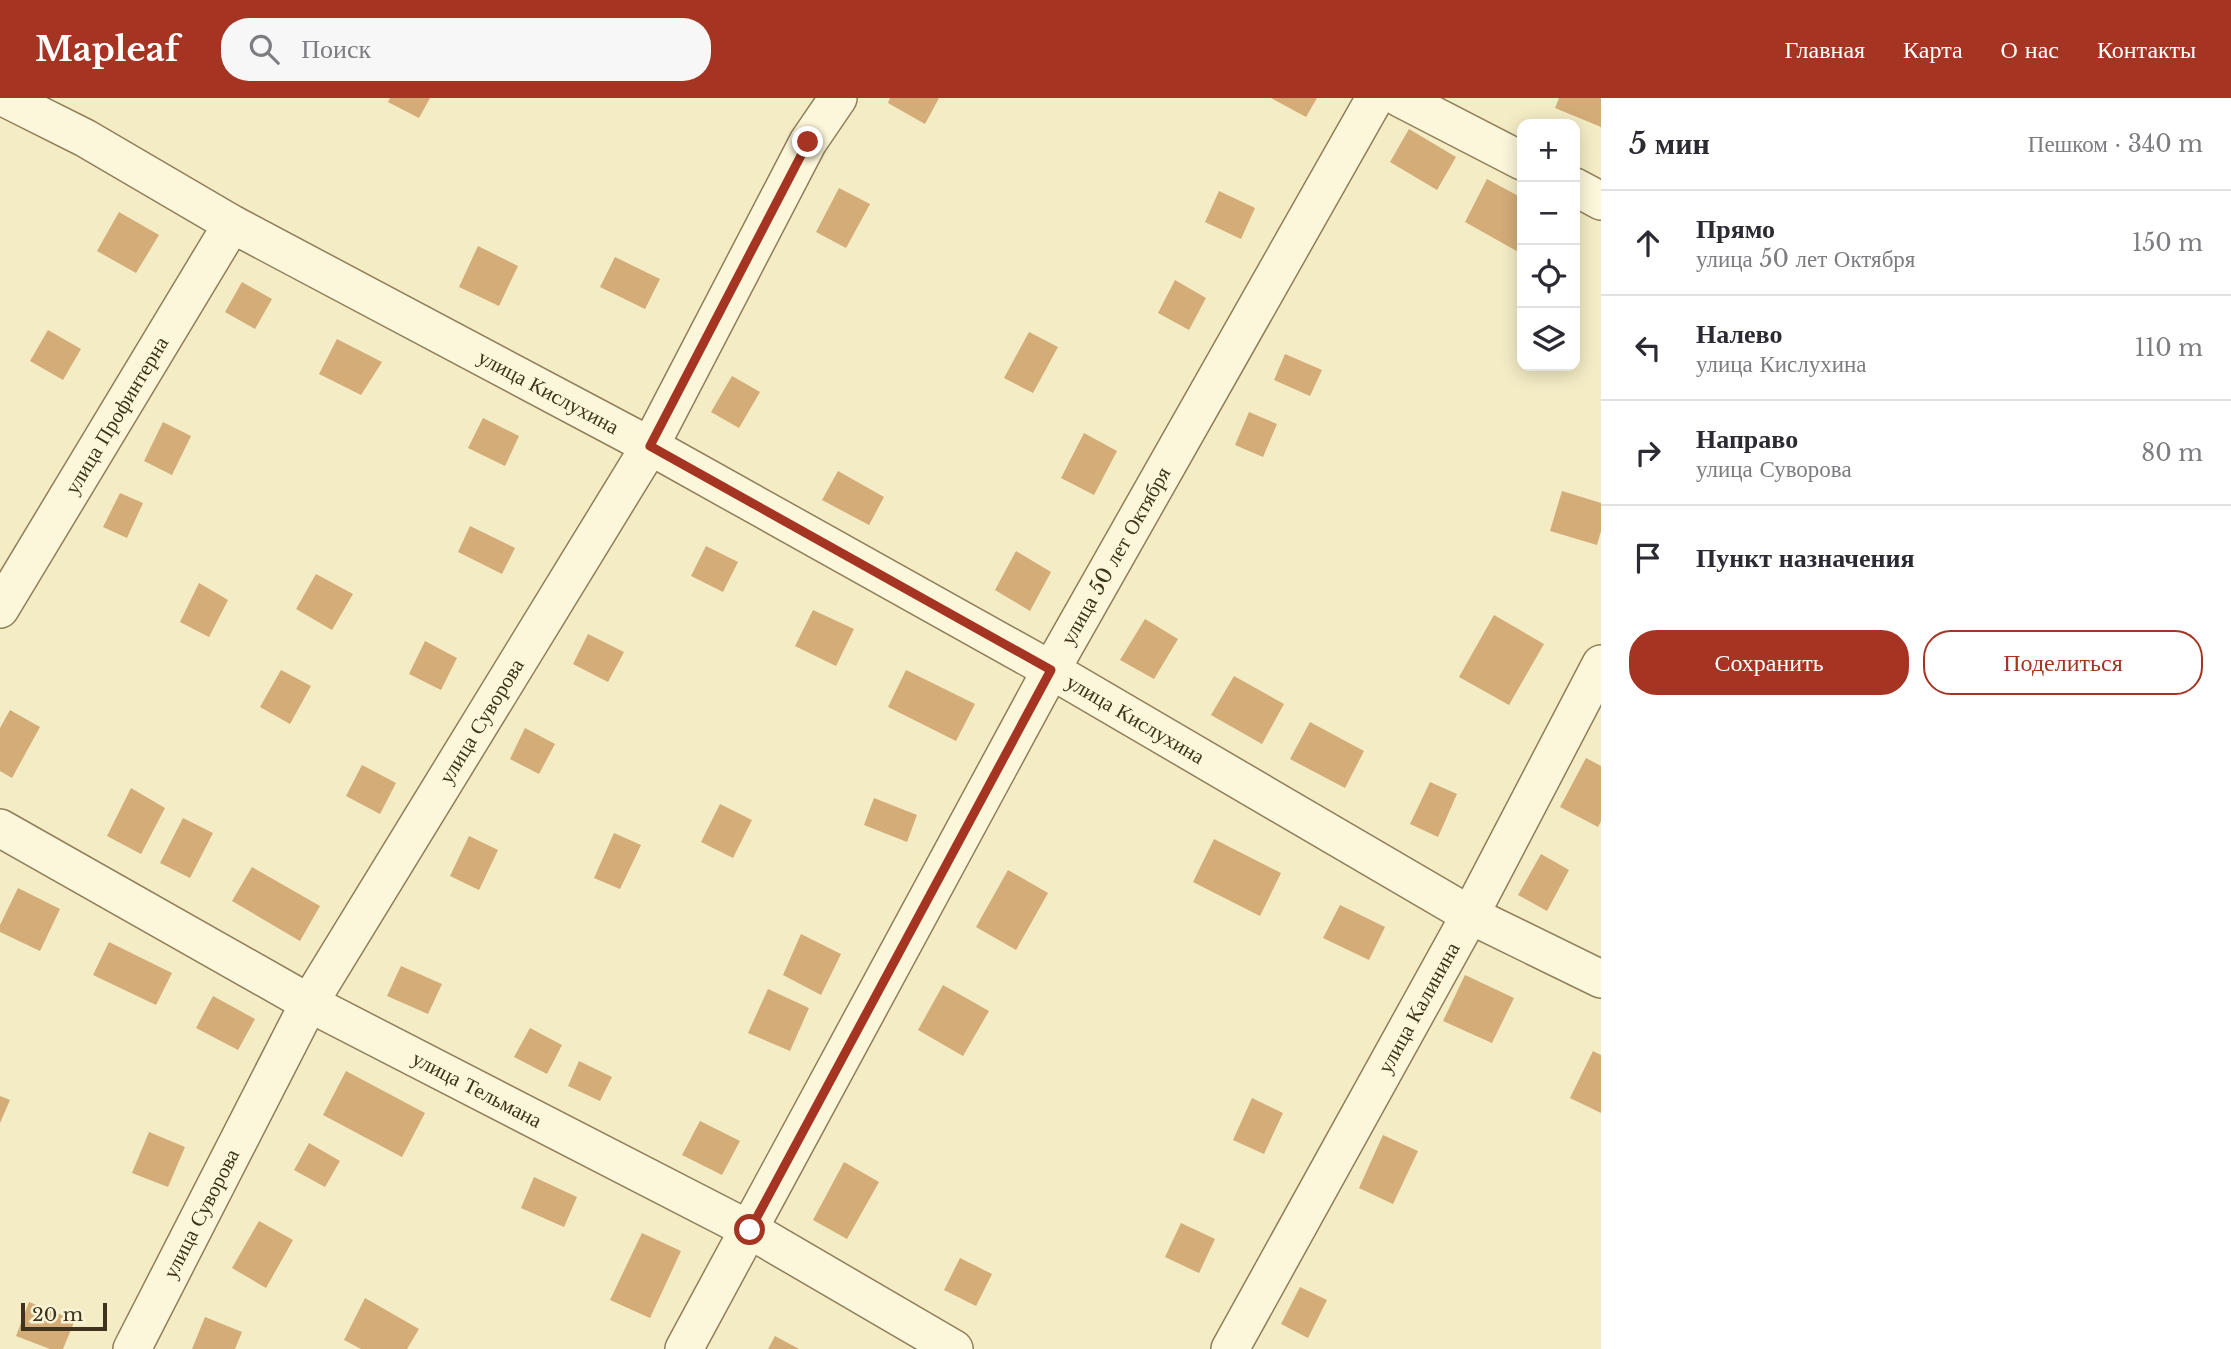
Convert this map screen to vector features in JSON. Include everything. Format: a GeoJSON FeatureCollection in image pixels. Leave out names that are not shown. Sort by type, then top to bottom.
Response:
{"type":"FeatureCollection","features":[{"type":"Feature","properties":{"kind":"street","name":"улица Кислухина"},"geometry":{"type":"LineString","coordinates":[[5,98],[85,138],[232,224],[650,446],[1051,670],[1470,915],[1601,979]]}},
{"type":"Feature","properties":{"kind":"street","name":"улица Суворова"},"geometry":{"type":"LineString","coordinates":[[132,1349],[309,1003],[650,446],[808,142],[838,98]]}},
{"type":"Feature","properties":{"kind":"street","name":"улица 50 лет Октября"},"geometry":{"type":"LineString","coordinates":[[684,1349],[1051,670],[1375,98]]}},
{"type":"Feature","properties":{"kind":"street"},"geometry":{"type":"LineString","coordinates":[[1400,98],[1517,157]]}},
{"type":"Feature","properties":{"kind":"street"},"geometry":{"type":"LineString","coordinates":[[1580,190],[1601,201]]}},
{"type":"Feature","properties":{"kind":"street","name":"улица Профинтерна"},"geometry":{"type":"LineString","coordinates":[[0,609],[232,224]]}},
{"type":"Feature","properties":{"kind":"street","name":"улица Калинина"},"geometry":{"type":"LineString","coordinates":[[1230,1349],[1470,915],[1601,664]]}},
{"type":"Feature","properties":{"kind":"street","name":"улица Тельмана"},"geometry":{"type":"LineString","coordinates":[[0,828],[309,1003],[750,1230],[954,1349]]}},
{"type":"Feature","properties":{"kind":"building"},"geometry":{"type":"Polygon","coordinates":[[[390,98],[430,98],[419,118],[388,102],[390,98]]]}},
{"type":"Feature","properties":{"kind":"building"},"geometry":{"type":"Polygon","coordinates":[[[890,98],[939,98],[925,124],[888,103],[890,98]]]}},
{"type":"Feature","properties":{"kind":"building"},"geometry":{"type":"Polygon","coordinates":[[[1271,98],[1317,98],[1306,117],[1271,98]]]}},
{"type":"Feature","properties":{"kind":"building"},"geometry":{"type":"Polygon","coordinates":[[[1559,98],[1601,98],[1601,127],[1555,108],[1559,98]]]}},
{"type":"Feature","properties":{"kind":"building"},"geometry":{"type":"Polygon","coordinates":[[[1409,129],[1456,157],[1437,190],[1390,162],[1409,129]]]}},
{"type":"Feature","properties":{"kind":"building"},"geometry":{"type":"Polygon","coordinates":[[[1487,179],[1517,195],[1517,251],[1465,222],[1487,179]]]}},
{"type":"Feature","properties":{"kind":"building"},"geometry":{"type":"Polygon","coordinates":[[[839,188],[870,204],[846,248],[816,232],[839,188]]]}},
{"type":"Feature","properties":{"kind":"building"},"geometry":{"type":"Polygon","coordinates":[[[1219,191],[1255,208],[1241,239],[1205,222],[1219,191]]]}},
{"type":"Feature","properties":{"kind":"building"},"geometry":{"type":"Polygon","coordinates":[[[119,212],[159,235],[136,273],[97,251],[119,212]]]}},
{"type":"Feature","properties":{"kind":"building"},"geometry":{"type":"Polygon","coordinates":[[[478,246],[518,266],[499,306],[459,287],[478,246]]]}},
{"type":"Feature","properties":{"kind":"building"},"geometry":{"type":"Polygon","coordinates":[[[615,257],[660,279],[645,309],[600,287],[615,257]]]}},
{"type":"Feature","properties":{"kind":"building"},"geometry":{"type":"Polygon","coordinates":[[[1175,280],[1206,298],[1189,330],[1158,313],[1175,280]]]}},
{"type":"Feature","properties":{"kind":"building"},"geometry":{"type":"Polygon","coordinates":[[[242,282],[272,299],[255,329],[225,312],[242,282]]]}},
{"type":"Feature","properties":{"kind":"building"},"geometry":{"type":"Polygon","coordinates":[[[48,330],[81,349],[63,380],[30,361],[48,330]]]}},
{"type":"Feature","properties":{"kind":"building"},"geometry":{"type":"Polygon","coordinates":[[[1029,332],[1058,347],[1033,393],[1004,378],[1029,332]]]}},
{"type":"Feature","properties":{"kind":"building"},"geometry":{"type":"Polygon","coordinates":[[[337,339],[382,362],[361,395],[319,374],[337,339]]]}},
{"type":"Feature","properties":{"kind":"building"},"geometry":{"type":"Polygon","coordinates":[[[1285,354],[1322,370],[1310,396],[1274,380],[1285,354]]]}},
{"type":"Feature","properties":{"kind":"building"},"geometry":{"type":"Polygon","coordinates":[[[732,376],[760,392],[739,428],[711,412],[732,376]]]}},
{"type":"Feature","properties":{"kind":"building"},"geometry":{"type":"Polygon","coordinates":[[[1249,412],[1277,424],[1263,457],[1235,445],[1249,412]]]}},
{"type":"Feature","properties":{"kind":"building"},"geometry":{"type":"Polygon","coordinates":[[[483,418],[519,436],[505,466],[468,448],[483,418]]]}},
{"type":"Feature","properties":{"kind":"building"},"geometry":{"type":"Polygon","coordinates":[[[163,422],[191,436],[172,475],[144,461],[163,422]]]}},
{"type":"Feature","properties":{"kind":"building"},"geometry":{"type":"Polygon","coordinates":[[[1084,433],[1117,451],[1094,495],[1061,478],[1084,433]]]}},
{"type":"Feature","properties":{"kind":"building"},"geometry":{"type":"Polygon","coordinates":[[[838,471],[884,497],[869,525],[822,500],[838,471]]]}},
{"type":"Feature","properties":{"kind":"building"},"geometry":{"type":"Polygon","coordinates":[[[1562,491],[1601,503],[1601,531],[1597,545],[1550,531],[1562,491]]]}},
{"type":"Feature","properties":{"kind":"building"},"geometry":{"type":"Polygon","coordinates":[[[120,493],[143,503],[127,538],[103,527],[120,493]]]}},
{"type":"Feature","properties":{"kind":"building"},"geometry":{"type":"Polygon","coordinates":[[[470,526],[515,548],[502,574],[458,552],[470,526]]]}},
{"type":"Feature","properties":{"kind":"building"},"geometry":{"type":"Polygon","coordinates":[[[706,546],[738,562],[723,592],[691,576],[706,546]]]}},
{"type":"Feature","properties":{"kind":"building"},"geometry":{"type":"Polygon","coordinates":[[[1016,551],[1051,572],[1030,611],[995,590],[1016,551]]]}},
{"type":"Feature","properties":{"kind":"building"},"geometry":{"type":"Polygon","coordinates":[[[316,574],[353,594],[332,630],[296,609],[316,574]]]}},
{"type":"Feature","properties":{"kind":"building"},"geometry":{"type":"Polygon","coordinates":[[[199,583],[228,600],[209,637],[180,622],[199,583]]]}},
{"type":"Feature","properties":{"kind":"building"},"geometry":{"type":"Polygon","coordinates":[[[813,610],[854,629],[836,666],[795,646],[813,610]]]}},
{"type":"Feature","properties":{"kind":"building"},"geometry":{"type":"Polygon","coordinates":[[[1494,615],[1544,644],[1509,705],[1459,677],[1494,615]]]}},
{"type":"Feature","properties":{"kind":"building"},"geometry":{"type":"Polygon","coordinates":[[[1145,619],[1178,639],[1154,679],[1120,660],[1145,619]]]}},
{"type":"Feature","properties":{"kind":"building"},"geometry":{"type":"Polygon","coordinates":[[[588,634],[624,652],[608,682],[573,664],[588,634]]]}},
{"type":"Feature","properties":{"kind":"building"},"geometry":{"type":"Polygon","coordinates":[[[425,641],[457,658],[441,690],[409,674],[425,641]]]}},
{"type":"Feature","properties":{"kind":"building"},"geometry":{"type":"Polygon","coordinates":[[[281,670],[311,686],[290,724],[260,707],[281,670]]]}},
{"type":"Feature","properties":{"kind":"building"},"geometry":{"type":"Polygon","coordinates":[[[906,670],[975,704],[956,741],[888,707],[906,670]]]}},
{"type":"Feature","properties":{"kind":"building"},"geometry":{"type":"Polygon","coordinates":[[[1234,676],[1284,704],[1262,744],[1211,715],[1234,676]]]}},
{"type":"Feature","properties":{"kind":"building"},"geometry":{"type":"Polygon","coordinates":[[[10,710],[40,727],[12,778],[0,771],[0,728],[10,710]]]}},
{"type":"Feature","properties":{"kind":"building"},"geometry":{"type":"Polygon","coordinates":[[[1310,722],[1364,751],[1345,788],[1290,759],[1310,722]]]}},
{"type":"Feature","properties":{"kind":"building"},"geometry":{"type":"Polygon","coordinates":[[[525,728],[555,744],[539,774],[510,759],[525,728]]]}},
{"type":"Feature","properties":{"kind":"building"},"geometry":{"type":"Polygon","coordinates":[[[1586,758],[1601,766],[1601,821],[1598,827],[1560,807],[1586,758]]]}},
{"type":"Feature","properties":{"kind":"building"},"geometry":{"type":"Polygon","coordinates":[[[362,765],[396,783],[380,814],[346,796],[362,765]]]}},
{"type":"Feature","properties":{"kind":"building"},"geometry":{"type":"Polygon","coordinates":[[[1430,782],[1457,794],[1438,837],[1410,824],[1430,782]]]}},
{"type":"Feature","properties":{"kind":"building"},"geometry":{"type":"Polygon","coordinates":[[[131,788],[165,808],[141,854],[107,836],[131,788]]]}},
{"type":"Feature","properties":{"kind":"building"},"geometry":{"type":"Polygon","coordinates":[[[874,798],[917,815],[907,842],[864,825],[874,798]]]}},
{"type":"Feature","properties":{"kind":"building"},"geometry":{"type":"Polygon","coordinates":[[[720,804],[752,820],[733,858],[701,842],[720,804]]]}},
{"type":"Feature","properties":{"kind":"building"},"geometry":{"type":"Polygon","coordinates":[[[183,818],[213,833],[190,878],[160,863],[183,818]]]}},
{"type":"Feature","properties":{"kind":"building"},"geometry":{"type":"Polygon","coordinates":[[[614,833],[641,845],[620,889],[594,878],[614,833]]]}},
{"type":"Feature","properties":{"kind":"building"},"geometry":{"type":"Polygon","coordinates":[[[469,836],[498,850],[479,890],[450,876],[469,836]]]}},
{"type":"Feature","properties":{"kind":"building"},"geometry":{"type":"Polygon","coordinates":[[[1214,839],[1281,873],[1260,916],[1193,882],[1214,839]]]}},
{"type":"Feature","properties":{"kind":"building"},"geometry":{"type":"Polygon","coordinates":[[[1541,854],[1569,870],[1547,911],[1518,895],[1541,854]]]}},
{"type":"Feature","properties":{"kind":"building"},"geometry":{"type":"Polygon","coordinates":[[[252,867],[320,906],[300,941],[232,901],[252,867]]]}},
{"type":"Feature","properties":{"kind":"building"},"geometry":{"type":"Polygon","coordinates":[[[1008,870],[1048,893],[1016,950],[976,927],[1008,870]]]}},
{"type":"Feature","properties":{"kind":"building"},"geometry":{"type":"Polygon","coordinates":[[[18,888],[60,909],[40,951],[0,932],[0,925],[18,888]]]}},
{"type":"Feature","properties":{"kind":"building"},"geometry":{"type":"Polygon","coordinates":[[[1340,905],[1385,927],[1369,960],[1323,938],[1340,905]]]}},
{"type":"Feature","properties":{"kind":"building"},"geometry":{"type":"Polygon","coordinates":[[[801,934],[841,954],[821,995],[783,975],[801,934]]]}},
{"type":"Feature","properties":{"kind":"building"},"geometry":{"type":"Polygon","coordinates":[[[109,942],[172,973],[156,1005],[93,975],[109,942]]]}},
{"type":"Feature","properties":{"kind":"building"},"geometry":{"type":"Polygon","coordinates":[[[401,966],[442,984],[428,1014],[387,996],[401,966]]]}},
{"type":"Feature","properties":{"kind":"building"},"geometry":{"type":"Polygon","coordinates":[[[1465,975],[1514,998],[1492,1043],[1443,1021],[1465,975]]]}},
{"type":"Feature","properties":{"kind":"building"},"geometry":{"type":"Polygon","coordinates":[[[943,985],[989,1011],[963,1056],[918,1030],[943,985]]]}},
{"type":"Feature","properties":{"kind":"building"},"geometry":{"type":"Polygon","coordinates":[[[768,989],[809,1008],[790,1051],[748,1033],[768,989]]]}},
{"type":"Feature","properties":{"kind":"building"},"geometry":{"type":"Polygon","coordinates":[[[213,996],[255,1019],[238,1050],[196,1028],[213,996]]]}},
{"type":"Feature","properties":{"kind":"building"},"geometry":{"type":"Polygon","coordinates":[[[530,1028],[562,1045],[547,1074],[514,1057],[530,1028]]]}},
{"type":"Feature","properties":{"kind":"building"},"geometry":{"type":"Polygon","coordinates":[[[1593,1051],[1601,1055],[1601,1113],[1570,1098],[1593,1051]]]}},
{"type":"Feature","properties":{"kind":"building"},"geometry":{"type":"Polygon","coordinates":[[[579,1061],[612,1077],[600,1101],[568,1086],[579,1061]]]}},
{"type":"Feature","properties":{"kind":"building"},"geometry":{"type":"Polygon","coordinates":[[[346,1071],[425,1113],[402,1157],[323,1115],[346,1071]]]}},
{"type":"Feature","properties":{"kind":"building"},"geometry":{"type":"Polygon","coordinates":[[[0,1096],[10,1100],[0,1123],[0,1096]]]}},
{"type":"Feature","properties":{"kind":"building"},"geometry":{"type":"Polygon","coordinates":[[[1252,1098],[1283,1113],[1264,1154],[1233,1140],[1252,1098]]]}},
{"type":"Feature","properties":{"kind":"building"},"geometry":{"type":"Polygon","coordinates":[[[700,1121],[740,1141],[722,1175],[682,1155],[700,1121]]]}},
{"type":"Feature","properties":{"kind":"building"},"geometry":{"type":"Polygon","coordinates":[[[149,1132],[185,1147],[168,1187],[132,1173],[149,1132]]]}},
{"type":"Feature","properties":{"kind":"building"},"geometry":{"type":"Polygon","coordinates":[[[1383,1135],[1418,1151],[1393,1204],[1359,1188],[1383,1135]]]}},
{"type":"Feature","properties":{"kind":"building"},"geometry":{"type":"Polygon","coordinates":[[[309,1143],[340,1161],[325,1187],[294,1170],[309,1143]]]}},
{"type":"Feature","properties":{"kind":"building"},"geometry":{"type":"Polygon","coordinates":[[[844,1162],[879,1182],[847,1239],[813,1220],[844,1162]]]}},
{"type":"Feature","properties":{"kind":"building"},"geometry":{"type":"Polygon","coordinates":[[[534,1177],[577,1197],[564,1227],[521,1208],[534,1177]]]}},
{"type":"Feature","properties":{"kind":"building"},"geometry":{"type":"Polygon","coordinates":[[[259,1221],[293,1240],[266,1288],[232,1268],[259,1221]]]}},
{"type":"Feature","properties":{"kind":"building"},"geometry":{"type":"Polygon","coordinates":[[[1181,1223],[1215,1239],[1199,1273],[1165,1257],[1181,1223]]]}},
{"type":"Feature","properties":{"kind":"building"},"geometry":{"type":"Polygon","coordinates":[[[642,1233],[681,1251],[650,1318],[610,1300],[642,1233]]]}},
{"type":"Feature","properties":{"kind":"building"},"geometry":{"type":"Polygon","coordinates":[[[960,1258],[992,1274],[976,1306],[944,1290],[960,1258]]]}},
{"type":"Feature","properties":{"kind":"building"},"geometry":{"type":"Polygon","coordinates":[[[1300,1287],[1327,1300],[1308,1338],[1281,1324],[1300,1287]]]}},
{"type":"Feature","properties":{"kind":"building"},"geometry":{"type":"Polygon","coordinates":[[[365,1298],[419,1329],[407,1349],[361,1349],[344,1340],[365,1298]]]}},
{"type":"Feature","properties":{"kind":"building"},"geometry":{"type":"Polygon","coordinates":[[[29,1302],[75,1320],[63,1349],[50,1349],[16,1336],[29,1302]]]}},
{"type":"Feature","properties":{"kind":"building"},"geometry":{"type":"Polygon","coordinates":[[[205,1317],[242,1332],[235,1349],[192,1349],[205,1317]]]}},
{"type":"Feature","properties":{"kind":"building"},"geometry":{"type":"Polygon","coordinates":[[[775,1336],[799,1349],[768,1349],[775,1336]]]}},
{"type":"Feature","properties":{"kind":"route"},"geometry":{"type":"LineString","coordinates":[[750,1230],[1051,670],[650,446],[808,142]]}}]}
